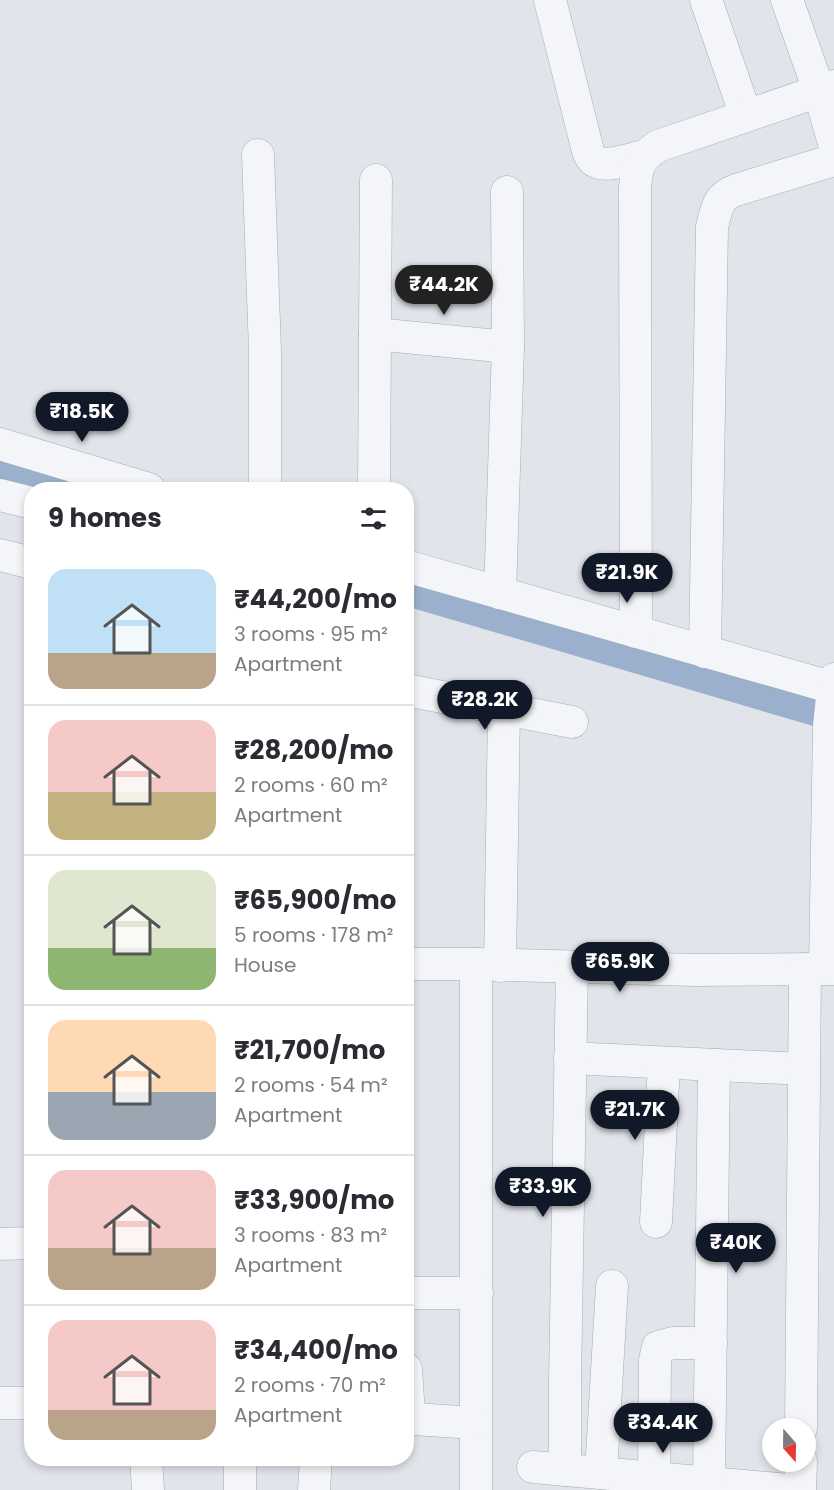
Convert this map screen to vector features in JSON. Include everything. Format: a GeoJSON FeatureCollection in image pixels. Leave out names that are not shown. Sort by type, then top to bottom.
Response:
{"type":"FeatureCollection","features":[{"type":"Feature","properties":{"kind":"street"},"geometry":{"type":"LineString","coordinates":[[550,0],[586,143],[591,158],[599,164],[643,156],[658,146],[826,88]]}},
{"type":"Feature","properties":{"kind":"street"},"geometry":{"type":"LineString","coordinates":[[706,0],[746,116]]}},
{"type":"Feature","properties":{"kind":"street"},"geometry":{"type":"LineString","coordinates":[[787,0],[826,88],[834,143]]}},
{"type":"Feature","properties":{"kind":"street"},"geometry":{"type":"LineString","coordinates":[[258,155],[265,351],[265,482]]}},
{"type":"Feature","properties":{"kind":"street"},"geometry":{"type":"LineString","coordinates":[[636,632],[635,188],[637,169],[643,156]]}},
{"type":"Feature","properties":{"kind":"street"},"geometry":{"type":"LineString","coordinates":[[705,652],[712,227],[719,201],[726,194],[834,160]]}},
{"type":"Feature","properties":{"kind":"street"},"geometry":{"type":"LineString","coordinates":[[374,482],[376,180]]}},
{"type":"Feature","properties":{"kind":"street"},"geometry":{"type":"LineString","coordinates":[[500,593],[508,347],[507,192]]}},
{"type":"Feature","properties":{"kind":"street"},"geometry":{"type":"LineString","coordinates":[[375,334],[508,347]]}},
{"type":"Feature","properties":{"kind":"street"},"geometry":{"type":"LineString","coordinates":[[0,444],[112,482]]}},
{"type":"Feature","properties":{"kind":"street"},"geometry":{"type":"LineString","coordinates":[[0,495],[24,501]]}},
{"type":"Feature","properties":{"kind":"street"},"geometry":{"type":"LineString","coordinates":[[0,555],[24,561]]}},
{"type":"Feature","properties":{"kind":"street"},"geometry":{"type":"LineString","coordinates":[[414,568],[705,652],[832,708],[830,836],[821,969],[803,1069],[801,1418]]}},
{"type":"Feature","properties":{"kind":"street"},"geometry":{"type":"LineString","coordinates":[[414,692],[572,722]]}},
{"type":"Feature","properties":{"kind":"street"},"geometry":{"type":"LineString","coordinates":[[476,1490],[477,1293],[488,965],[504,710]]}},
{"type":"Feature","properties":{"kind":"street"},"geometry":{"type":"LineString","coordinates":[[414,964],[694,970],[821,969]]}},
{"type":"Feature","properties":{"kind":"street"},"geometry":{"type":"LineString","coordinates":[[572,967],[565,1371],[587,1476]]}},
{"type":"Feature","properties":{"kind":"street"},"geometry":{"type":"LineString","coordinates":[[570,1058],[803,1069]]}},
{"type":"Feature","properties":{"kind":"street"},"geometry":{"type":"LineString","coordinates":[[656,1222],[664,1062]]}},
{"type":"Feature","properties":{"kind":"street"},"geometry":{"type":"LineString","coordinates":[[709,1483],[714,1065]]}},
{"type":"Feature","properties":{"kind":"street"},"geometry":{"type":"LineString","coordinates":[[0,1244],[24,1243]]}},
{"type":"Feature","properties":{"kind":"street"},"geometry":{"type":"LineString","coordinates":[[587,1476],[612,1286]]}},
{"type":"Feature","properties":{"kind":"street"},"geometry":{"type":"LineString","coordinates":[[414,1293],[477,1293]]}},
{"type":"Feature","properties":{"kind":"street"},"geometry":{"type":"LineString","coordinates":[[654,1478],[655,1360],[658,1347],[673,1343],[711,1343]]}},
{"type":"Feature","properties":{"kind":"street"},"geometry":{"type":"LineString","coordinates":[[0,1403],[24,1403]]}},
{"type":"Feature","properties":{"kind":"street"},"geometry":{"type":"LineString","coordinates":[[414,1419],[475,1423]]}},
{"type":"Feature","properties":{"kind":"street"},"geometry":{"type":"LineString","coordinates":[[146,1466],[148,1490]]}},
{"type":"Feature","properties":{"kind":"street"},"geometry":{"type":"LineString","coordinates":[[240,1466],[240,1490]]}},
{"type":"Feature","properties":{"kind":"street"},"geometry":{"type":"LineString","coordinates":[[314,1490],[316,1466]]}},
{"type":"Feature","properties":{"kind":"street"},"geometry":{"type":"LineString","coordinates":[[533,1467],[587,1476],[654,1478],[789,1490]]}},
{"type":"Feature","properties":{"kind":"street"},"geometry":{"type":"LineString","coordinates":[[800,1490],[801,1472]]}},
{"type":"Feature","properties":{"kind":"waterway"},"geometry":{"type":"LineString","coordinates":[[0,472],[33,482]]}},
{"type":"Feature","properties":{"kind":"waterway"},"geometry":{"type":"LineString","coordinates":[[414,594],[834,718]]}}]}
